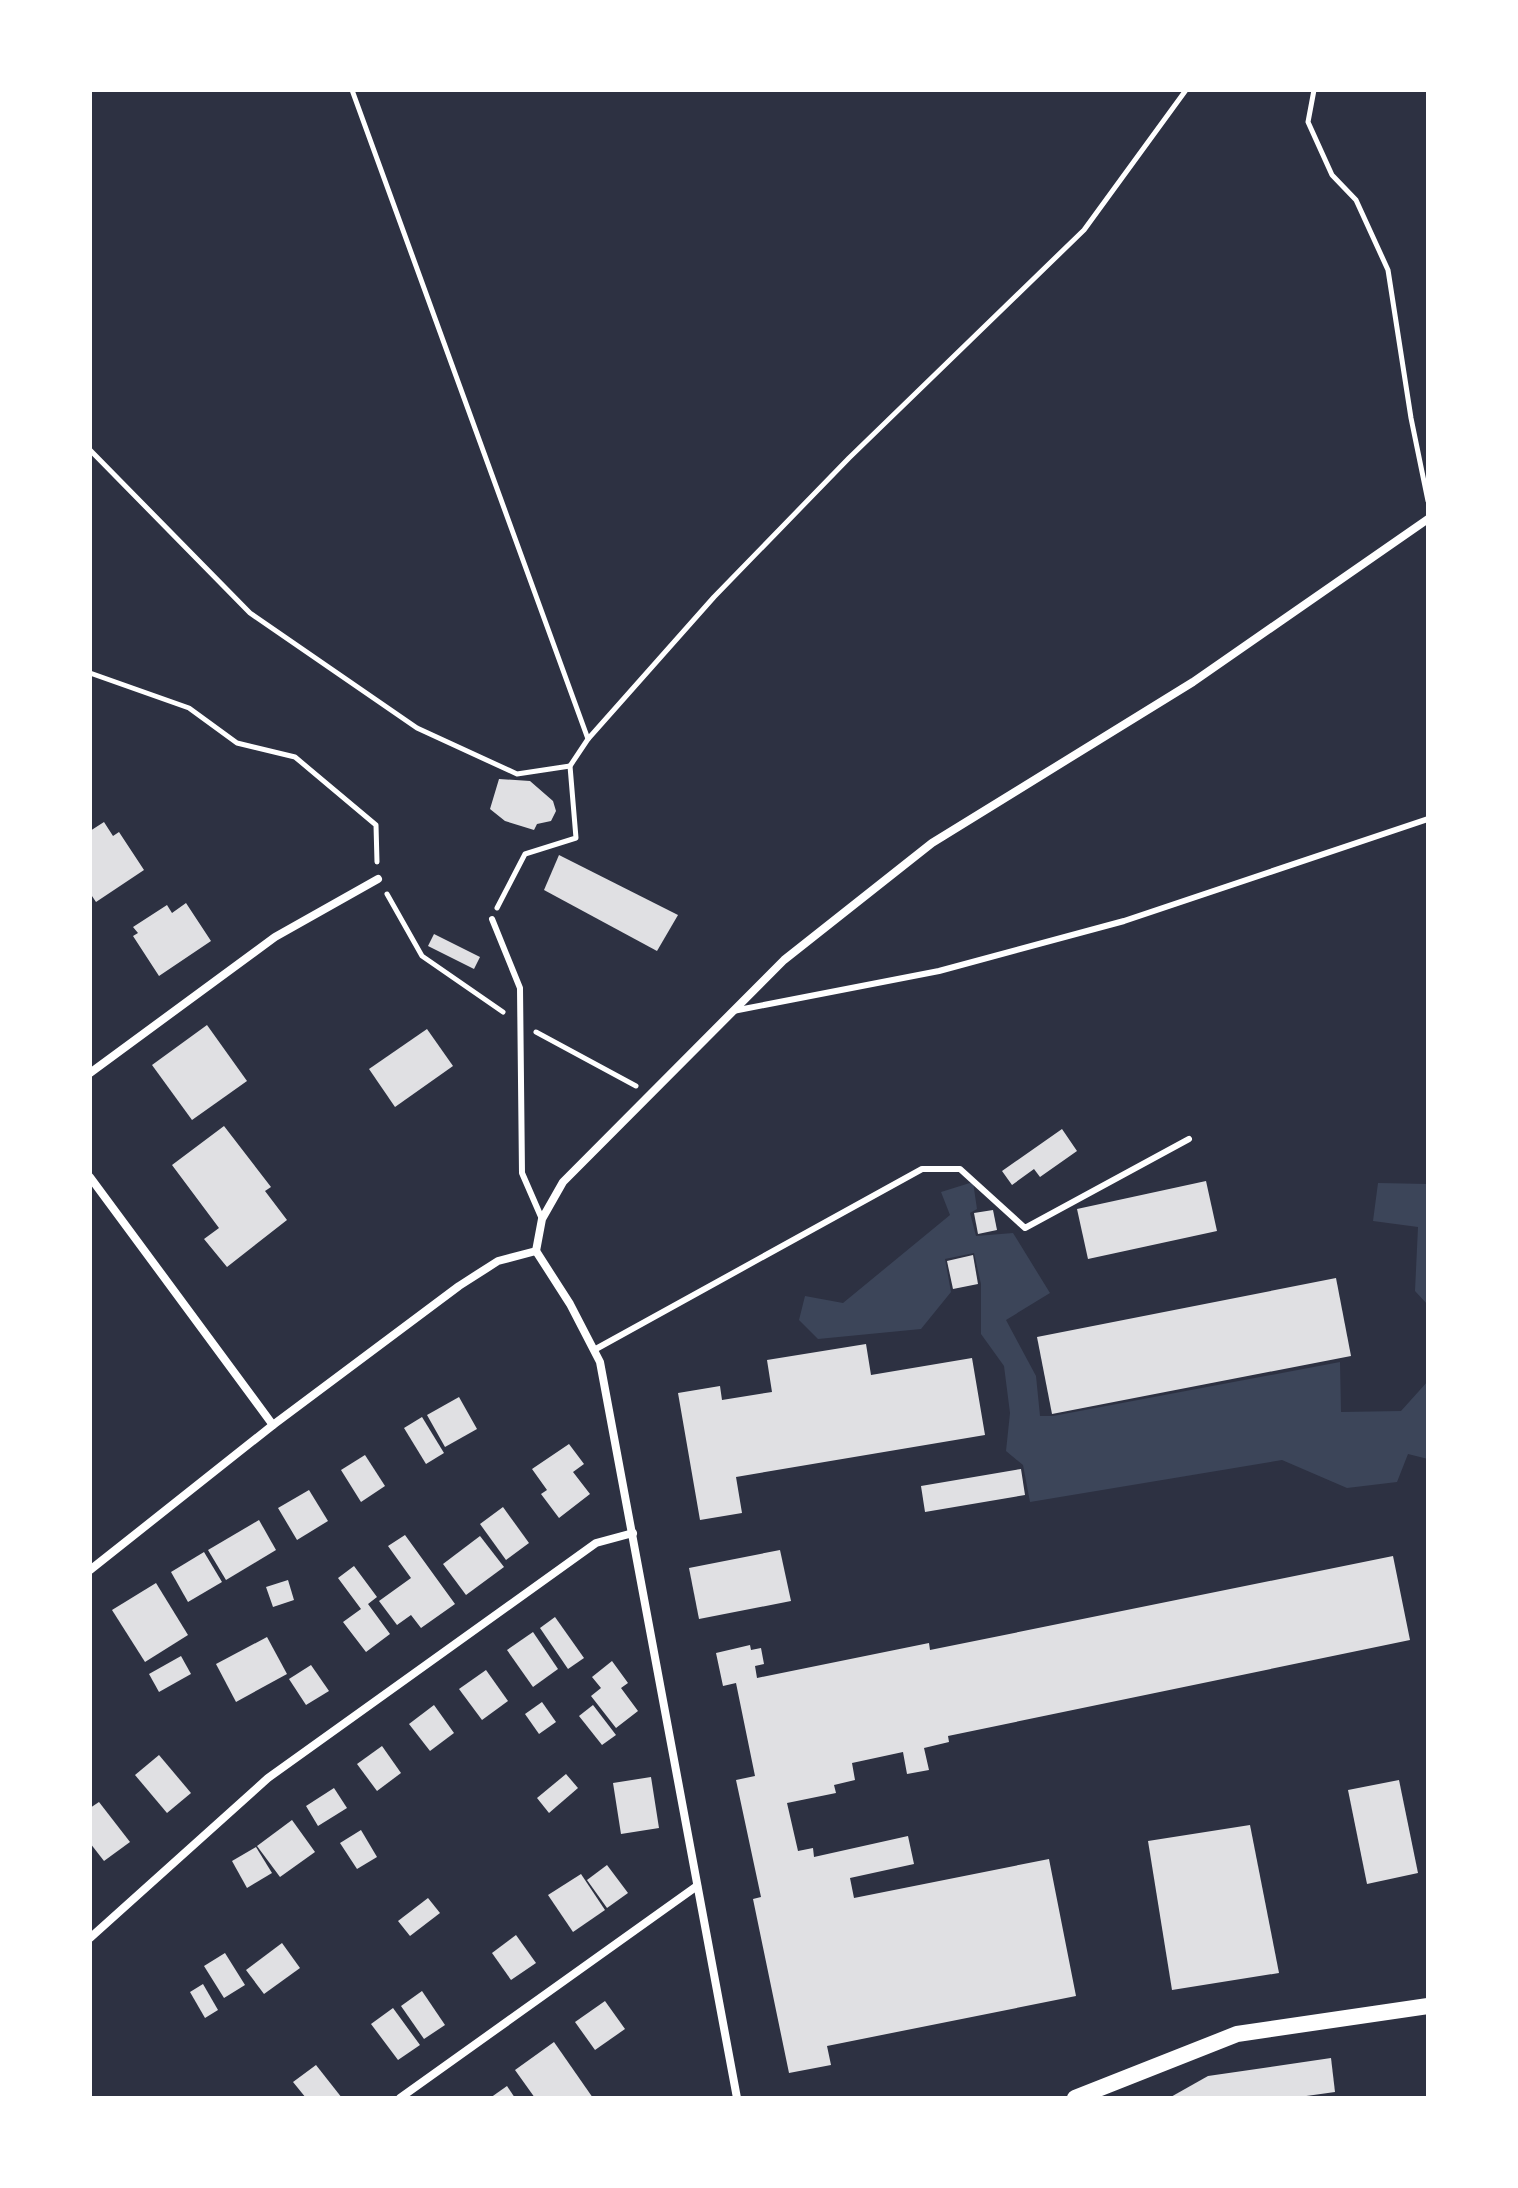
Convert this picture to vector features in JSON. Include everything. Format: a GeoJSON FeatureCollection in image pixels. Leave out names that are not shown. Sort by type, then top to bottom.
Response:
{"type":"FeatureCollection","features":[{"type":"Feature","properties":{"kind":"main road"},"geometry":{"type":"LineString","coordinates":[[1075,2098],[1237,2034],[1428,2006]]}},
{"type":"Feature","properties":{"kind":"street"},"geometry":{"type":"LineString","coordinates":[[737,2098],[600,1362],[570,1304],[536,1251],[542,1219],[563,1182],[784,960],[932,843],[1193,682],[1428,519]]}},
{"type":"Feature","properties":{"kind":"street"},"geometry":{"type":"LineString","coordinates":[[90,1073],[275,937],[378,879]]}},
{"type":"Feature","properties":{"kind":"street"},"geometry":{"type":"LineString","coordinates":[[90,1177],[273,1425]]}},
{"type":"Feature","properties":{"kind":"street"},"geometry":{"type":"LineString","coordinates":[[90,1570],[273,1425],[459,1286],[498,1261],[536,1251]]}},
{"type":"Feature","properties":{"kind":"street"},"geometry":{"type":"LineString","coordinates":[[90,1938],[268,1778],[596,1543],[633,1533]]}},
{"type":"Feature","properties":{"kind":"street"},"geometry":{"type":"LineString","coordinates":[[400,2098],[697,1886]]}},
{"type":"Feature","properties":{"kind":"lane"},"geometry":{"type":"LineString","coordinates":[[733,1011],[939,971],[1124,921],[1428,819]]}},
{"type":"Feature","properties":{"kind":"lane"},"geometry":{"type":"LineString","coordinates":[[492,919],[520,988],[522,1173],[542,1219]]}},
{"type":"Feature","properties":{"kind":"lane"},"geometry":{"type":"LineString","coordinates":[[594,1350],[922,1169],[960,1169],[1025,1228],[1189,1139]]}},
{"type":"Feature","properties":{"kind":"lane"},"geometry":{"type":"LineString","coordinates":[[413,2088],[418,2098]]}},
{"type":"Feature","properties":{"kind":"path"},"geometry":{"type":"LineString","coordinates":[[492,919],[525,854],[576,838],[570,766],[588,739],[714,597],[849,458],[1084,230],[1186,90]]}},
{"type":"Feature","properties":{"kind":"path"},"geometry":{"type":"LineString","coordinates":[[1314,90],[1308,122],[1332,175],[1356,200],[1388,270],[1411,418],[1428,501]]}},
{"type":"Feature","properties":{"kind":"path"},"geometry":{"type":"LineString","coordinates":[[354,91],[588,739]]}},
{"type":"Feature","properties":{"kind":"path"},"geometry":{"type":"LineString","coordinates":[[90,450],[250,613],[417,728],[517,774],[570,766]]}},
{"type":"Feature","properties":{"kind":"shaded area"},"geometry":{"type":"Polygon","coordinates":[[[973,1182],[977,1209],[970,1213],[976,1236],[1013,1233],[1050,1293],[1006,1320],[1036,1376],[1040,1416],[1340,1362],[1341,1412],[1401,1411],[1428,1381],[1428,1459],[1408,1454],[1397,1482],[1347,1488],[1282,1460],[1030,1502],[1023,1465],[1006,1451],[1010,1413],[1004,1366],[981,1334],[981,1284],[974,1253],[945,1259],[951,1292],[921,1329],[818,1339],[799,1320],[805,1296],[843,1303],[950,1215],[941,1192],[973,1182]]]}},
{"type":"Feature","properties":{"kind":"shaded area"},"geometry":{"type":"Polygon","coordinates":[[[1378,1183],[1428,1184],[1428,1305],[1415,1291],[1418,1227],[1373,1221],[1378,1183]]]}},
{"type":"Feature","properties":{"kind":"building"},"geometry":{"type":"Polygon","coordinates":[[[499,779],[530,781],[553,801],[556,811],[551,821],[537,824],[534,830],[505,821],[490,809],[499,779]]]}},
{"type":"Feature","properties":{"kind":"building"},"geometry":{"type":"Polygon","coordinates":[[[104,822],[113,836],[119,832],[144,870],[96,902],[90,893],[90,831],[104,822]]]}},
{"type":"Feature","properties":{"kind":"building"},"geometry":{"type":"Polygon","coordinates":[[[559,855],[678,915],[657,951],[544,890],[559,855]]]}},
{"type":"Feature","properties":{"kind":"building"},"geometry":{"type":"Polygon","coordinates":[[[186,903],[211,941],[159,976],[133,936],[138,933],[133,927],[167,905],[172,913],[186,903]]]}},
{"type":"Feature","properties":{"kind":"building"},"geometry":{"type":"Polygon","coordinates":[[[434,934],[480,957],[474,969],[428,946],[434,934]]]}},
{"type":"Feature","properties":{"kind":"building"},"geometry":{"type":"Polygon","coordinates":[[[207,1025],[247,1081],[192,1120],[152,1065],[207,1025]]]}},
{"type":"Feature","properties":{"kind":"building"},"geometry":{"type":"Polygon","coordinates":[[[427,1029],[453,1066],[395,1107],[369,1069],[427,1029]]]}},
{"type":"Feature","properties":{"kind":"building"},"geometry":{"type":"Polygon","coordinates":[[[224,1126],[271,1187],[265,1191],[287,1220],[227,1267],[204,1239],[219,1228],[172,1165],[224,1126]]]}},
{"type":"Feature","properties":{"kind":"building"},"geometry":{"type":"Polygon","coordinates":[[[1062,1129],[1077,1151],[1040,1177],[1034,1169],[1012,1185],[1002,1171],[1062,1129]]]}},
{"type":"Feature","properties":{"kind":"building"},"geometry":{"type":"Polygon","coordinates":[[[1206,1181],[1217,1231],[1088,1259],[1077,1209],[1206,1181]]]}},
{"type":"Feature","properties":{"kind":"building"},"geometry":{"type":"Polygon","coordinates":[[[993,1210],[997,1230],[978,1234],[974,1213],[993,1210]]]}},
{"type":"Feature","properties":{"kind":"building"},"geometry":{"type":"Polygon","coordinates":[[[973,1255],[978,1284],[953,1289],[947,1261],[973,1255]]]}},
{"type":"Feature","properties":{"kind":"building"},"geometry":{"type":"Polygon","coordinates":[[[1336,1278],[1351,1356],[1052,1414],[1037,1337],[1336,1278]]]}},
{"type":"Feature","properties":{"kind":"building"},"geometry":{"type":"Polygon","coordinates":[[[866,1344],[871,1375],[972,1358],[985,1435],[736,1477],[742,1513],[700,1520],[678,1393],[720,1386],[722,1400],[772,1392],[767,1360],[866,1344]]]}},
{"type":"Feature","properties":{"kind":"building"},"geometry":{"type":"Polygon","coordinates":[[[459,1397],[477,1429],[445,1447],[427,1415],[459,1397]]]}},
{"type":"Feature","properties":{"kind":"building"},"geometry":{"type":"Polygon","coordinates":[[[422,1417],[444,1453],[426,1464],[404,1428],[422,1417]]]}},
{"type":"Feature","properties":{"kind":"building"},"geometry":{"type":"Polygon","coordinates":[[[569,1444],[584,1464],[573,1472],[590,1494],[559,1518],[541,1494],[547,1490],[532,1469],[569,1444]]]}},
{"type":"Feature","properties":{"kind":"building"},"geometry":{"type":"Polygon","coordinates":[[[365,1455],[385,1486],[361,1502],[341,1470],[365,1455]]]}},
{"type":"Feature","properties":{"kind":"building"},"geometry":{"type":"Polygon","coordinates":[[[1021,1469],[1025,1495],[925,1512],[921,1486],[1021,1469]]]}},
{"type":"Feature","properties":{"kind":"building"},"geometry":{"type":"Polygon","coordinates":[[[309,1490],[328,1521],[297,1540],[278,1508],[309,1490]]]}},
{"type":"Feature","properties":{"kind":"building"},"geometry":{"type":"Polygon","coordinates":[[[503,1507],[529,1543],[506,1560],[480,1524],[503,1507]]]}},
{"type":"Feature","properties":{"kind":"building"},"geometry":{"type":"Polygon","coordinates":[[[259,1520],[276,1550],[226,1580],[208,1550],[259,1520]]]}},
{"type":"Feature","properties":{"kind":"building"},"geometry":{"type":"Polygon","coordinates":[[[405,1535],[455,1604],[421,1628],[411,1615],[397,1625],[379,1601],[411,1578],[388,1546],[405,1535]]]}},
{"type":"Feature","properties":{"kind":"building"},"geometry":{"type":"Polygon","coordinates":[[[480,1536],[504,1567],[466,1595],[443,1564],[480,1536]]]}},
{"type":"Feature","properties":{"kind":"building"},"geometry":{"type":"Polygon","coordinates":[[[780,1550],[791,1601],[699,1619],[689,1568],[780,1550]]]}},
{"type":"Feature","properties":{"kind":"building"},"geometry":{"type":"Polygon","coordinates":[[[204,1552],[222,1582],[188,1602],[171,1572],[204,1552]]]}},
{"type":"Feature","properties":{"kind":"building"},"geometry":{"type":"Polygon","coordinates":[[[1393,1556],[1410,1640],[948,1736],[949,1742],[924,1748],[929,1770],[907,1774],[903,1752],[852,1763],[855,1780],[834,1785],[836,1793],[787,1803],[798,1851],[813,1848],[814,1857],[908,1836],[914,1864],[850,1878],[854,1898],[1049,1859],[1076,1996],[827,2046],[831,2065],[789,2073],[753,1899],[761,1897],[736,1780],[755,1776],[736,1683],[723,1686],[716,1653],[750,1645],[751,1650],[761,1648],[764,1664],[755,1666],[757,1678],[929,1643],[930,1650],[1393,1556]]]}},
{"type":"Feature","properties":{"kind":"building"},"geometry":{"type":"Polygon","coordinates":[[[354,1566],[377,1597],[368,1604],[390,1634],[366,1652],[343,1622],[361,1609],[338,1578],[354,1566]]]}},
{"type":"Feature","properties":{"kind":"building"},"geometry":{"type":"Polygon","coordinates":[[[288,1580],[294,1600],[273,1607],[266,1587],[288,1580]]]}},
{"type":"Feature","properties":{"kind":"building"},"geometry":{"type":"Polygon","coordinates":[[[156,1583],[188,1635],[145,1662],[112,1610],[156,1583]]]}},
{"type":"Feature","properties":{"kind":"building"},"geometry":{"type":"Polygon","coordinates":[[[555,1617],[584,1658],[568,1669],[540,1628],[555,1617]]]}},
{"type":"Feature","properties":{"kind":"building"},"geometry":{"type":"Polygon","coordinates":[[[533,1632],[558,1669],[533,1687],[507,1650],[533,1632]]]}},
{"type":"Feature","properties":{"kind":"building"},"geometry":{"type":"Polygon","coordinates":[[[267,1637],[287,1674],[236,1702],[216,1664],[267,1637]]]}},
{"type":"Feature","properties":{"kind":"building"},"geometry":{"type":"Polygon","coordinates":[[[181,1656],[191,1674],[159,1692],[149,1674],[181,1656]]]}},
{"type":"Feature","properties":{"kind":"building"},"geometry":{"type":"Polygon","coordinates":[[[612,1661],[628,1683],[621,1688],[638,1711],[616,1728],[591,1696],[601,1688],[592,1677],[612,1661]]]}},
{"type":"Feature","properties":{"kind":"building"},"geometry":{"type":"Polygon","coordinates":[[[311,1665],[329,1691],[306,1705],[289,1679],[311,1665]]]}},
{"type":"Feature","properties":{"kind":"building"},"geometry":{"type":"Polygon","coordinates":[[[486,1670],[508,1701],[482,1720],[459,1689],[486,1670]]]}},
{"type":"Feature","properties":{"kind":"building"},"geometry":{"type":"Polygon","coordinates":[[[542,1702],[556,1722],[539,1734],[525,1714],[542,1702]]]}},
{"type":"Feature","properties":{"kind":"building"},"geometry":{"type":"Polygon","coordinates":[[[434,1705],[454,1733],[430,1751],[409,1724],[434,1705]]]}},
{"type":"Feature","properties":{"kind":"building"},"geometry":{"type":"Polygon","coordinates":[[[593,1705],[616,1735],[602,1745],[579,1716],[593,1705]]]}},
{"type":"Feature","properties":{"kind":"building"},"geometry":{"type":"Polygon","coordinates":[[[382,1746],[401,1773],[377,1791],[357,1764],[382,1746]]]}},
{"type":"Feature","properties":{"kind":"building"},"geometry":{"type":"Polygon","coordinates":[[[159,1755],[191,1793],[167,1813],[135,1775],[159,1755]]]}},
{"type":"Feature","properties":{"kind":"building"},"geometry":{"type":"Polygon","coordinates":[[[566,1774],[578,1788],[549,1813],[537,1798],[566,1774]]]}},
{"type":"Feature","properties":{"kind":"building"},"geometry":{"type":"Polygon","coordinates":[[[651,1777],[659,1828],[621,1834],[613,1783],[651,1777]]]}},
{"type":"Feature","properties":{"kind":"building"},"geometry":{"type":"Polygon","coordinates":[[[1399,1780],[1418,1873],[1367,1884],[1348,1790],[1399,1780]]]}},
{"type":"Feature","properties":{"kind":"building"},"geometry":{"type":"Polygon","coordinates":[[[334,1788],[347,1808],[318,1826],[306,1806],[334,1788]]]}},
{"type":"Feature","properties":{"kind":"building"},"geometry":{"type":"Polygon","coordinates":[[[99,1802],[130,1842],[104,1861],[90,1843],[90,1808],[99,1802]]]}},
{"type":"Feature","properties":{"kind":"building"},"geometry":{"type":"Polygon","coordinates":[[[292,1820],[315,1852],[280,1877],[257,1846],[292,1820]]]}},
{"type":"Feature","properties":{"kind":"building"},"geometry":{"type":"Polygon","coordinates":[[[1250,1825],[1279,1973],[1172,1990],[1148,1841],[1250,1825]]]}},
{"type":"Feature","properties":{"kind":"building"},"geometry":{"type":"Polygon","coordinates":[[[361,1830],[377,1857],[357,1869],[340,1843],[361,1830]]]}},
{"type":"Feature","properties":{"kind":"building"},"geometry":{"type":"Polygon","coordinates":[[[256,1847],[272,1873],[247,1888],[232,1861],[256,1847]]]}},
{"type":"Feature","properties":{"kind":"building"},"geometry":{"type":"Polygon","coordinates":[[[607,1865],[628,1893],[607,1908],[587,1880],[607,1865]]]}},
{"type":"Feature","properties":{"kind":"building"},"geometry":{"type":"Polygon","coordinates":[[[581,1874],[605,1910],[573,1932],[548,1895],[581,1874]]]}},
{"type":"Feature","properties":{"kind":"building"},"geometry":{"type":"Polygon","coordinates":[[[428,1898],[440,1913],[410,1936],[398,1921],[428,1898]]]}},
{"type":"Feature","properties":{"kind":"building"},"geometry":{"type":"Polygon","coordinates":[[[516,1935],[536,1963],[511,1980],[492,1953],[516,1935]]]}},
{"type":"Feature","properties":{"kind":"building"},"geometry":{"type":"Polygon","coordinates":[[[282,1943],[300,1968],[264,1994],[246,1970],[282,1943]]]}},
{"type":"Feature","properties":{"kind":"building"},"geometry":{"type":"Polygon","coordinates":[[[225,1953],[245,1985],[224,1998],[204,1966],[225,1953]]]}},
{"type":"Feature","properties":{"kind":"building"},"geometry":{"type":"Polygon","coordinates":[[[203,1984],[218,2010],[205,2018],[190,1992],[203,1984]]]}},
{"type":"Feature","properties":{"kind":"building"},"geometry":{"type":"Polygon","coordinates":[[[422,1991],[445,2025],[424,2039],[401,2006],[422,1991]]]}},
{"type":"Feature","properties":{"kind":"building"},"geometry":{"type":"Polygon","coordinates":[[[605,2001],[625,2029],[595,2050],[575,2022],[605,2001]]]}},
{"type":"Feature","properties":{"kind":"building"},"geometry":{"type":"Polygon","coordinates":[[[393,2008],[420,2045],[398,2060],[371,2024],[393,2008]]]}},
{"type":"Feature","properties":{"kind":"building"},"geometry":{"type":"Polygon","coordinates":[[[554,2042],[593,2098],[535,2098],[515,2070],[554,2042]]]}},
{"type":"Feature","properties":{"kind":"building"},"geometry":{"type":"Polygon","coordinates":[[[1331,2058],[1335,2092],[1292,2098],[1169,2098],[1208,2076],[1331,2058]]]}},
{"type":"Feature","properties":{"kind":"building"},"geometry":{"type":"Polygon","coordinates":[[[316,2065],[342,2098],[306,2098],[293,2082],[316,2065]]]}},
{"type":"Feature","properties":{"kind":"building"},"geometry":{"type":"Polygon","coordinates":[[[507,2086],[515,2098],[490,2098],[507,2086]]]}}]}
